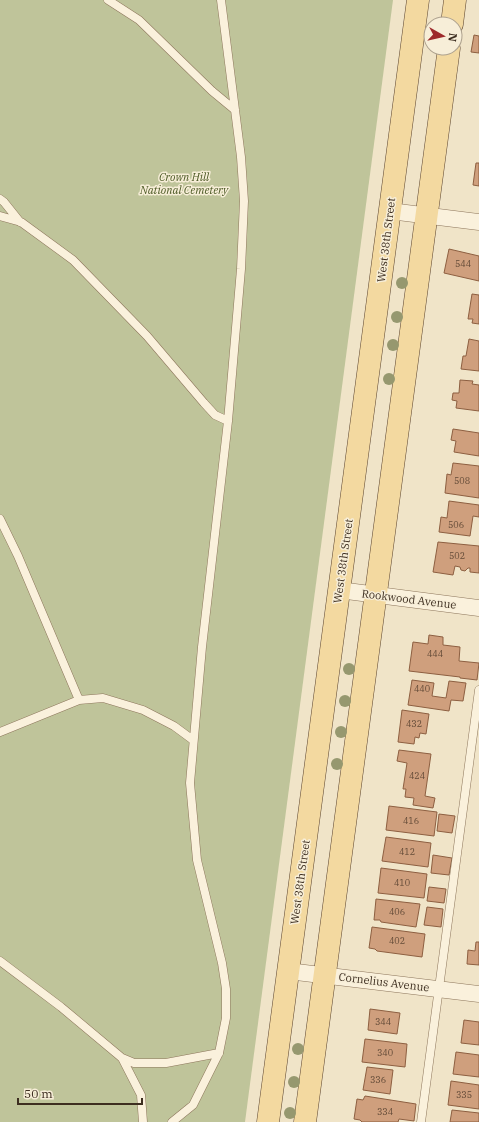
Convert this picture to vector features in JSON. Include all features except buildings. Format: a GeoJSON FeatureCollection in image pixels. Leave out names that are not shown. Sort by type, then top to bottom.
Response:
{"type":"FeatureCollection","features":[{"type":"Feature","properties":{"kind":"main road","name":"West 38th Street"},"geometry":{"type":"LineString","coordinates":[[268,1122],[418,0]]}},
{"type":"Feature","properties":{"kind":"main road"},"geometry":{"type":"LineString","coordinates":[[453,16],[455,0]]}},
{"type":"Feature","properties":{"kind":"main road"},"geometry":{"type":"LineString","coordinates":[[306,1122],[448,56]]}},
{"type":"Feature","properties":{"kind":"street"},"geometry":{"type":"LineString","coordinates":[[390,211],[479,222]]}},
{"type":"Feature","properties":{"kind":"street","name":"Rookwood Avenue"},"geometry":{"type":"LineString","coordinates":[[339,590],[479,608]]}},
{"type":"Feature","properties":{"kind":"street","name":"Cornelius Avenue"},"geometry":{"type":"LineString","coordinates":[[288,971],[479,994]]}},
{"type":"Feature","properties":{"kind":"lane"},"geometry":{"type":"LineString","coordinates":[[108,0],[138,20],[212,91],[235,110]]}},
{"type":"Feature","properties":{"kind":"lane"},"geometry":{"type":"LineString","coordinates":[[172,1122],[193,1105],[219,1053],[226,1018],[226,989],[222,963],[198,860],[190,783],[202,647],[228,421],[241,269],[244,201],[241,157],[221,0]]}},
{"type":"Feature","properties":{"kind":"lane"},"geometry":{"type":"LineString","coordinates":[[0,199],[21,222],[74,260],[147,336],[215,415],[228,421]]}},
{"type":"Feature","properties":{"kind":"lane"},"geometry":{"type":"LineString","coordinates":[[0,216],[21,222]]}},
{"type":"Feature","properties":{"kind":"lane"},"geometry":{"type":"LineString","coordinates":[[0,520],[18,556],[79,700]]}},
{"type":"Feature","properties":{"kind":"lane"},"geometry":{"type":"LineString","coordinates":[[421,1122],[479,690]]}},
{"type":"Feature","properties":{"kind":"lane"},"geometry":{"type":"LineString","coordinates":[[0,732],[79,700],[103,698],[143,710],[174,726],[193,740]]}},
{"type":"Feature","properties":{"kind":"lane"},"geometry":{"type":"LineString","coordinates":[[0,961],[61,1007],[122,1058],[134,1063],[166,1063],[219,1053]]}},
{"type":"Feature","properties":{"kind":"lane"},"geometry":{"type":"LineString","coordinates":[[122,1058],[142,1095],[144,1122]]}},
{"type":"Feature","properties":{"kind":"green space","name":"Crown Hill National Cemetery"},"geometry":{"type":"Polygon","coordinates":[[[0,0],[393,0],[245,1122],[0,1122],[0,0]]]}}]}
